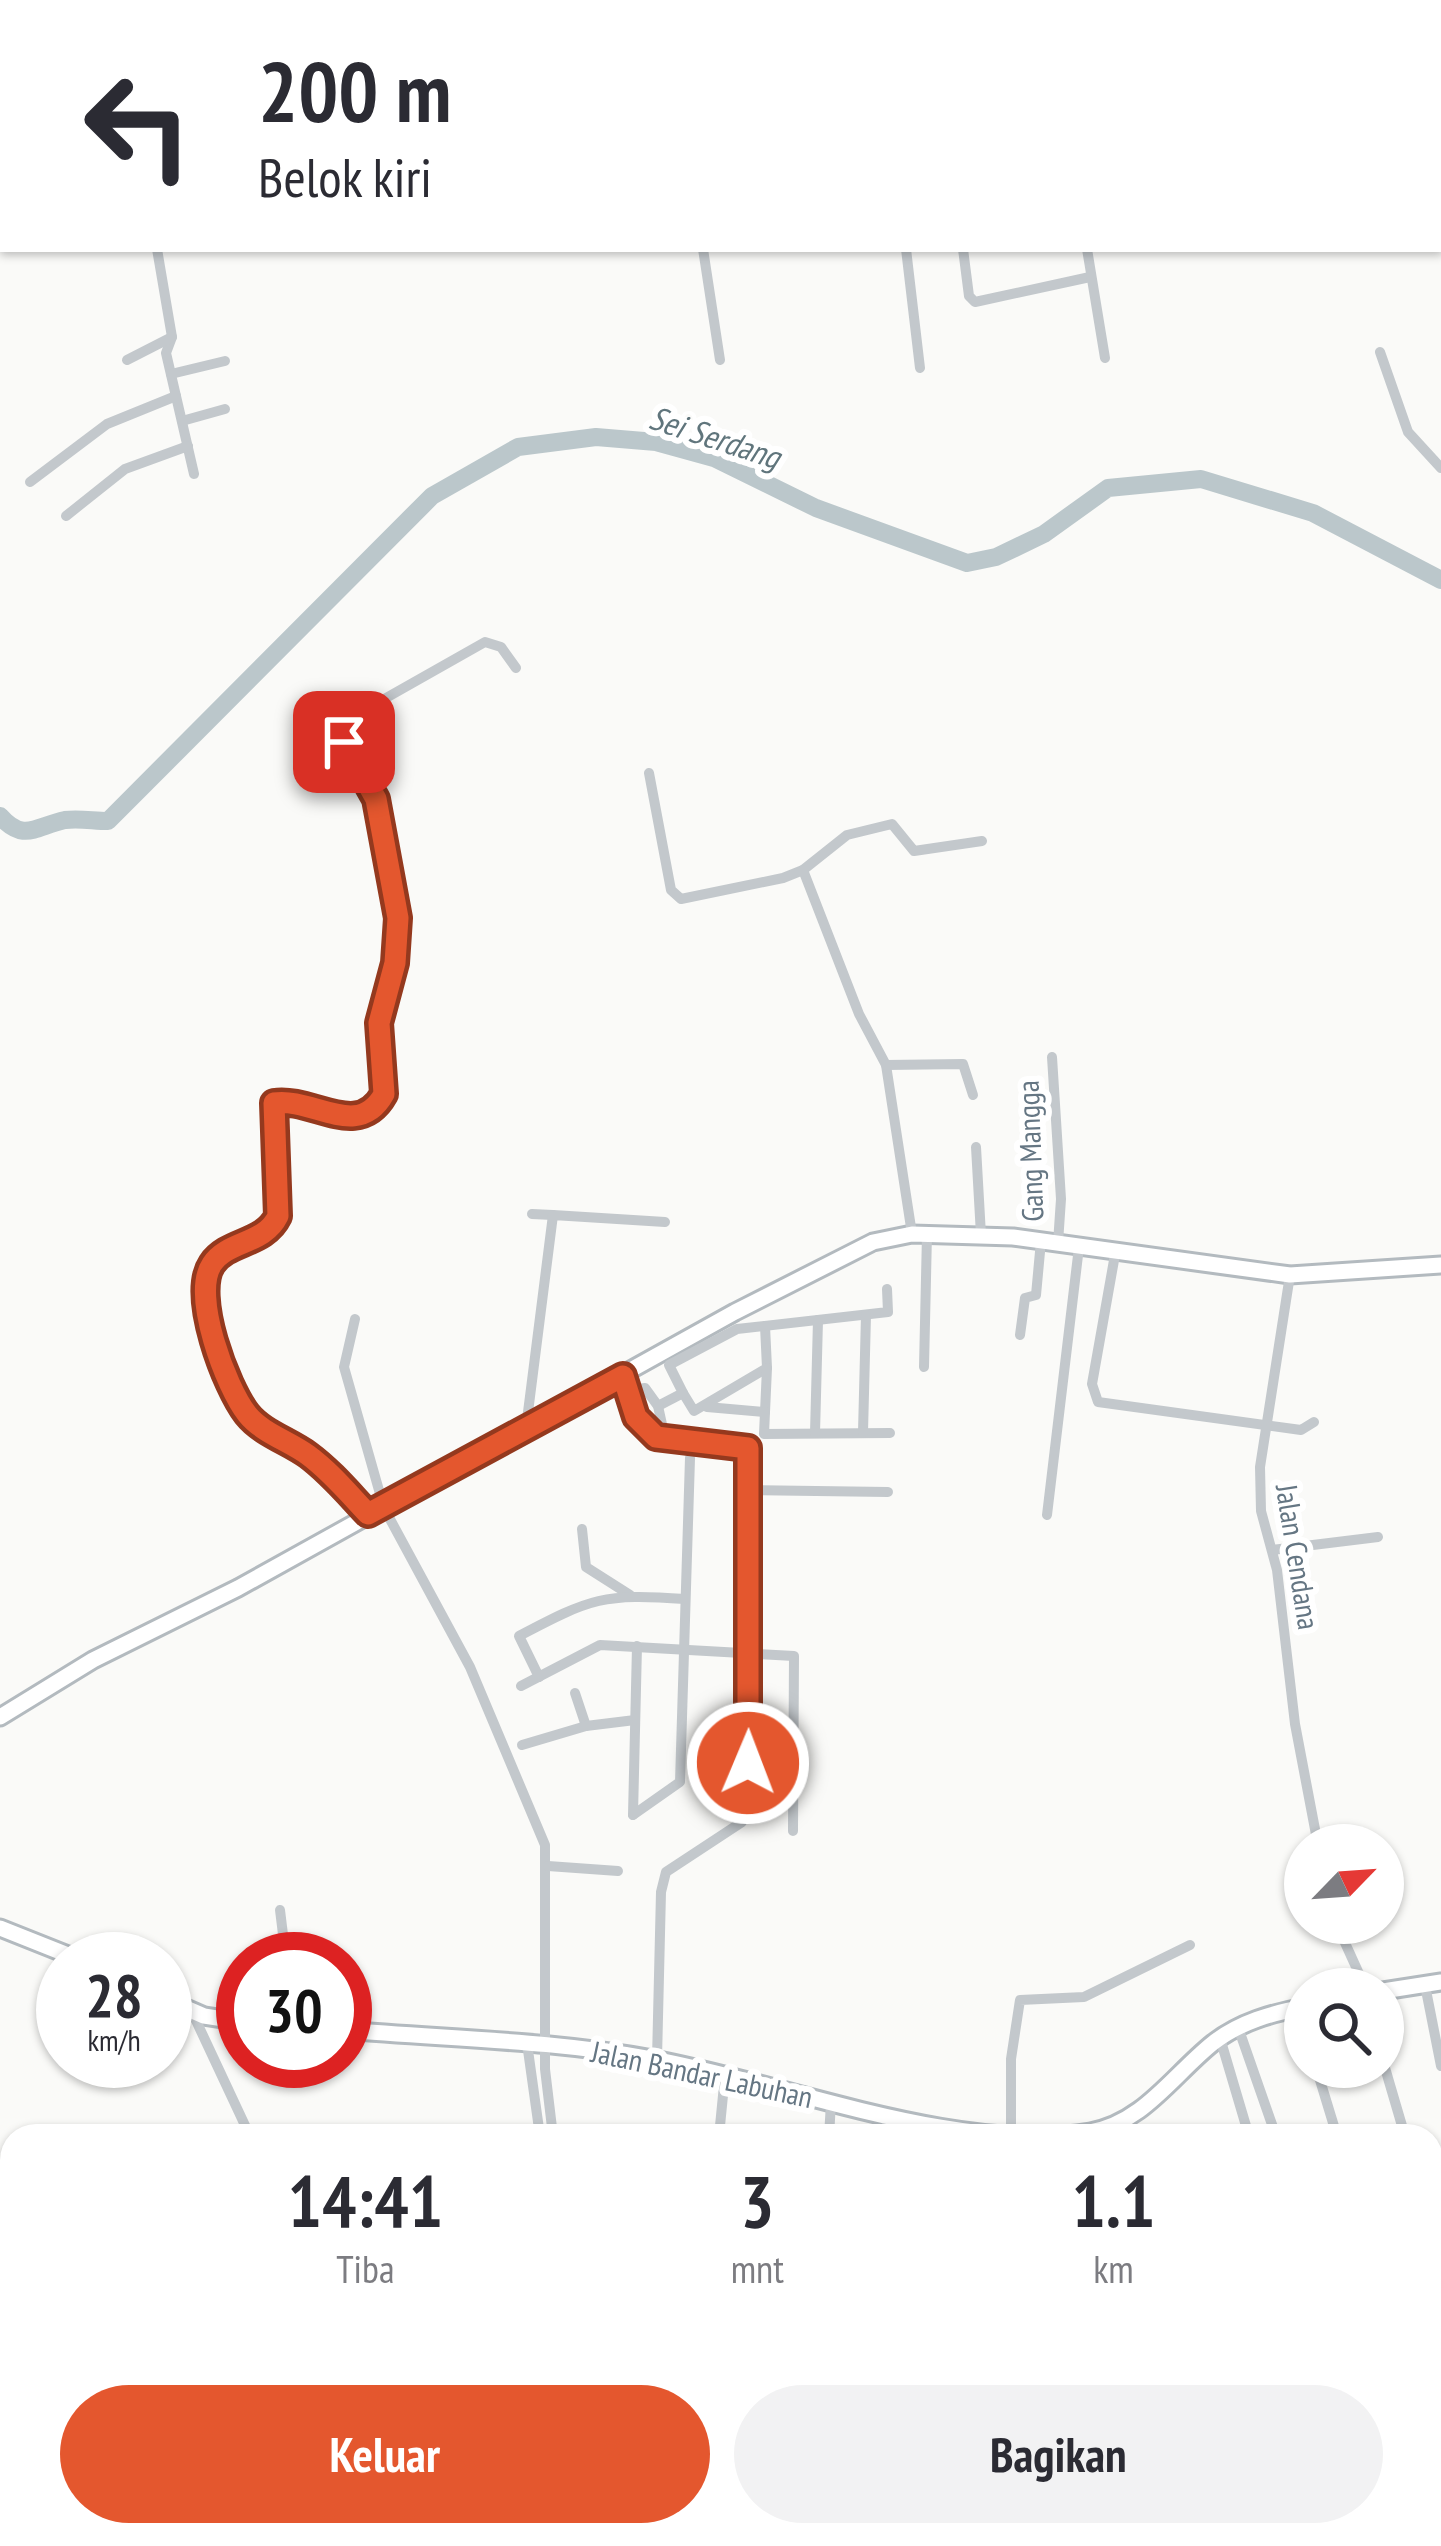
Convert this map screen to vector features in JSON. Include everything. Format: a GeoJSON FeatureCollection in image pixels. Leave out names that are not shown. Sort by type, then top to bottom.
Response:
{"type":"FeatureCollection","features":[{"type":"Feature","properties":{"kind":"street"},"geometry":{"type":"LineString","coordinates":[[158,252],[172,337],[166,353],[194,474]]}},
{"type":"Feature","properties":{"kind":"street"},"geometry":{"type":"LineString","coordinates":[[703,252],[720,360]]}},
{"type":"Feature","properties":{"kind":"street"},"geometry":{"type":"LineString","coordinates":[[906,252],[920,368]]}},
{"type":"Feature","properties":{"kind":"street"},"geometry":{"type":"LineString","coordinates":[[963,252],[969,296],[975,302],[1090,277]]}},
{"type":"Feature","properties":{"kind":"street"},"geometry":{"type":"LineString","coordinates":[[1087,252],[1105,358]]}},
{"type":"Feature","properties":{"kind":"street"},"geometry":{"type":"LineString","coordinates":[[127,360],[172,337]]}},
{"type":"Feature","properties":{"kind":"street"},"geometry":{"type":"LineString","coordinates":[[1380,352],[1408,431],[1441,468]]}},
{"type":"Feature","properties":{"kind":"street"},"geometry":{"type":"LineString","coordinates":[[171,374],[225,361]]}},
{"type":"Feature","properties":{"kind":"street"},"geometry":{"type":"LineString","coordinates":[[30,482],[107,424],[176,396]]}},
{"type":"Feature","properties":{"kind":"street"},"geometry":{"type":"LineString","coordinates":[[182,422],[225,409]]}},
{"type":"Feature","properties":{"kind":"street"},"geometry":{"type":"LineString","coordinates":[[66,516],[125,470],[188,446]]}},
{"type":"Feature","properties":{"kind":"street"},"geometry":{"type":"LineString","coordinates":[[376,1511],[323,1466],[246,1413],[206,1315],[208,1273],[218,1258],[268,1231],[278,1216],[274,1103],[353,1118],[369,1113],[384,1094],[379,1023],[395,963],[398,918],[379,809],[340,724],[485,642],[501,646],[516,668]]}},
{"type":"Feature","properties":{"kind":"street"},"geometry":{"type":"LineString","coordinates":[[649,773],[677,898],[803,870],[847,835],[892,824],[914,851],[982,841]]}},
{"type":"Feature","properties":{"kind":"street"},"geometry":{"type":"LineString","coordinates":[[803,870],[852,998],[886,1065],[919,1234],[924,1367]]}},
{"type":"Feature","properties":{"kind":"street","name":"Gang Mangga"},"geometry":{"type":"LineString","coordinates":[[1020,1335],[1025,1298],[1037,1292],[1061,1199],[1052,1058]]}},
{"type":"Feature","properties":{"kind":"street"},"geometry":{"type":"LineString","coordinates":[[886,1065],[963,1064],[973,1095]]}},
{"type":"Feature","properties":{"kind":"street"},"geometry":{"type":"LineString","coordinates":[[976,1147],[981,1235]]}},
{"type":"Feature","properties":{"kind":"street"},"geometry":{"type":"LineString","coordinates":[[532,1214],[665,1222]]}},
{"type":"Feature","properties":{"kind":"street"},"geometry":{"type":"LineString","coordinates":[[526,1430],[553,1215]]}},
{"type":"Feature","properties":{"kind":"street"},"geometry":{"type":"LineString","coordinates":[[0,1717],[93,1660],[238,1588],[873,1241],[919,1234],[981,1235],[1290,1275],[1441,1265]]}},
{"type":"Feature","properties":{"kind":"street"},"geometry":{"type":"LineString","coordinates":[[1047,1515],[1079,1247]]}},
{"type":"Feature","properties":{"kind":"street"},"geometry":{"type":"LineString","coordinates":[[1116,1249],[1092,1384],[1098,1402],[1301,1430],[1314,1422]]}},
{"type":"Feature","properties":{"kind":"street","name":"Jalan Cendana"},"geometry":{"type":"LineString","coordinates":[[1290,1275],[1266,1422],[1261,1511],[1272,1550],[1315,1824]]}},
{"type":"Feature","properties":{"kind":"street"},"geometry":{"type":"LineString","coordinates":[[766,1368],[694,1411],[669,1365],[737,1330],[888,1312],[887,1289]]}},
{"type":"Feature","properties":{"kind":"street"},"geometry":{"type":"LineString","coordinates":[[863,1432],[866,1315]]}},
{"type":"Feature","properties":{"kind":"street"},"geometry":{"type":"LineString","coordinates":[[355,1318],[344,1367],[376,1511],[470,1667],[534,1814],[548,1866],[541,2124]]}},
{"type":"Feature","properties":{"kind":"street"},"geometry":{"type":"LineString","coordinates":[[815,1433],[818,1320]]}},
{"type":"Feature","properties":{"kind":"street"},"geometry":{"type":"LineString","coordinates":[[765,1326],[764,1435],[890,1433]]}},
{"type":"Feature","properties":{"kind":"street"},"geometry":{"type":"LineString","coordinates":[[629,1372],[639,1390],[658,1406],[665,1438]]}},
{"type":"Feature","properties":{"kind":"street"},"geometry":{"type":"LineString","coordinates":[[639,1390],[643,1429],[665,1438],[748,1448],[747,1809],[742,1822],[666,1872],[661,1892],[657,2059]]}},
{"type":"Feature","properties":{"kind":"street"},"geometry":{"type":"LineString","coordinates":[[658,1406],[683,1393]]}},
{"type":"Feature","properties":{"kind":"street"},"geometry":{"type":"LineString","coordinates":[[707,1407],[765,1412]]}},
{"type":"Feature","properties":{"kind":"street"},"geometry":{"type":"LineString","coordinates":[[637,1646],[633,1815],[680,1782],[690,1458]]}},
{"type":"Feature","properties":{"kind":"street"},"geometry":{"type":"LineString","coordinates":[[749,1490],[888,1492]]}},
{"type":"Feature","properties":{"kind":"street"},"geometry":{"type":"LineString","coordinates":[[582,1529],[589,1599]]}},
{"type":"Feature","properties":{"kind":"street"},"geometry":{"type":"LineString","coordinates":[[1272,1550],[1378,1537]]}},
{"type":"Feature","properties":{"kind":"street"},"geometry":{"type":"LineString","coordinates":[[586,1567],[630,1595]]}},
{"type":"Feature","properties":{"kind":"street"},"geometry":{"type":"LineString","coordinates":[[539,1677],[519,1636],[589,1599],[630,1595],[685,1600]]}},
{"type":"Feature","properties":{"kind":"street"},"geometry":{"type":"LineString","coordinates":[[521,1686],[600,1645],[794,1656],[793,1831]]}},
{"type":"Feature","properties":{"kind":"street"},"geometry":{"type":"LineString","coordinates":[[575,1693],[586,1726]]}},
{"type":"Feature","properties":{"kind":"street"},"geometry":{"type":"LineString","coordinates":[[522,1745],[586,1726],[635,1720]]}},
{"type":"Feature","properties":{"kind":"street"},"geometry":{"type":"LineString","coordinates":[[548,1866],[618,1871]]}},
{"type":"Feature","properties":{"kind":"street"},"geometry":{"type":"LineString","coordinates":[[280,1910],[283,1932]]}},
{"type":"Feature","properties":{"kind":"street"},"geometry":{"type":"LineString","coordinates":[[0,1928],[36,1942]]}},
{"type":"Feature","properties":{"kind":"street"},"geometry":{"type":"LineString","coordinates":[[1012,2124],[1011,2059],[1020,2000],[1084,1997],[1190,1945]]}},
{"type":"Feature","properties":{"kind":"street"},"geometry":{"type":"LineString","coordinates":[[1433,1984],[1441,2066]]}},
{"type":"Feature","properties":{"kind":"street"},"geometry":{"type":"LineString","coordinates":[[192,2012],[216,2017]]}},
{"type":"Feature","properties":{"kind":"street"},"geometry":{"type":"LineString","coordinates":[[192,2012],[244,2124]]}},
{"type":"Feature","properties":{"kind":"street","name":"Jalan Bandar Labuhan"},"geometry":{"type":"LineString","coordinates":[[1122,2124],[1220,2038],[1284,2012]]}},
{"type":"Feature","properties":{"kind":"street"},"geometry":{"type":"LineString","coordinates":[[1238,2027],[1272,2124]]}},
{"type":"Feature","properties":{"kind":"street","name":"Jalan Bandar Labuhan"},"geometry":{"type":"LineString","coordinates":[[372,2032],[546,2044],[657,2059],[908,2124]]}},
{"type":"Feature","properties":{"kind":"street"},"geometry":{"type":"LineString","coordinates":[[1220,2038],[1245,2124]]}},
{"type":"Feature","properties":{"kind":"street"},"geometry":{"type":"LineString","coordinates":[[527,2043],[550,2124]]}},
{"type":"Feature","properties":{"kind":"street"},"geometry":{"type":"LineString","coordinates":[[720,2124],[725,2075]]}},
{"type":"Feature","properties":{"kind":"street"},"geometry":{"type":"LineString","coordinates":[[1322,2088],[1333,2124]]}},
{"type":"Feature","properties":{"kind":"street"},"geometry":{"type":"LineString","coordinates":[[1391,2088],[1401,2124]]}},
{"type":"Feature","properties":{"kind":"street"},"geometry":{"type":"LineString","coordinates":[[830,2103],[830,2124]]}},
{"type":"Feature","properties":{"kind":"street"},"geometry":{"type":"LineString","coordinates":[[887,2124],[888,2116]]}},
{"type":"Feature","properties":{"kind":"waterway","name":"Sei Serdang"},"geometry":{"type":"LineString","coordinates":[[0,816],[23,831],[65,820],[108,821],[432,496],[518,447],[596,437],[656,442],[714,458],[816,508],[967,563],[996,557],[1044,534],[1108,488],[1201,479],[1313,513],[1441,580]]}},
{"type":"Feature","properties":{"kind":"route"},"geometry":{"type":"LineString","coordinates":[[344,742],[376,799],[398,918],[395,963],[379,1023],[384,1094],[369,1113],[353,1118],[293,1102],[274,1103],[278,1216],[268,1231],[218,1258],[208,1273],[206,1315],[220,1355],[240,1403],[253,1420],[323,1466],[368,1514],[623,1376],[636,1417],[656,1437],[748,1448],[748,1763]]}}]}
